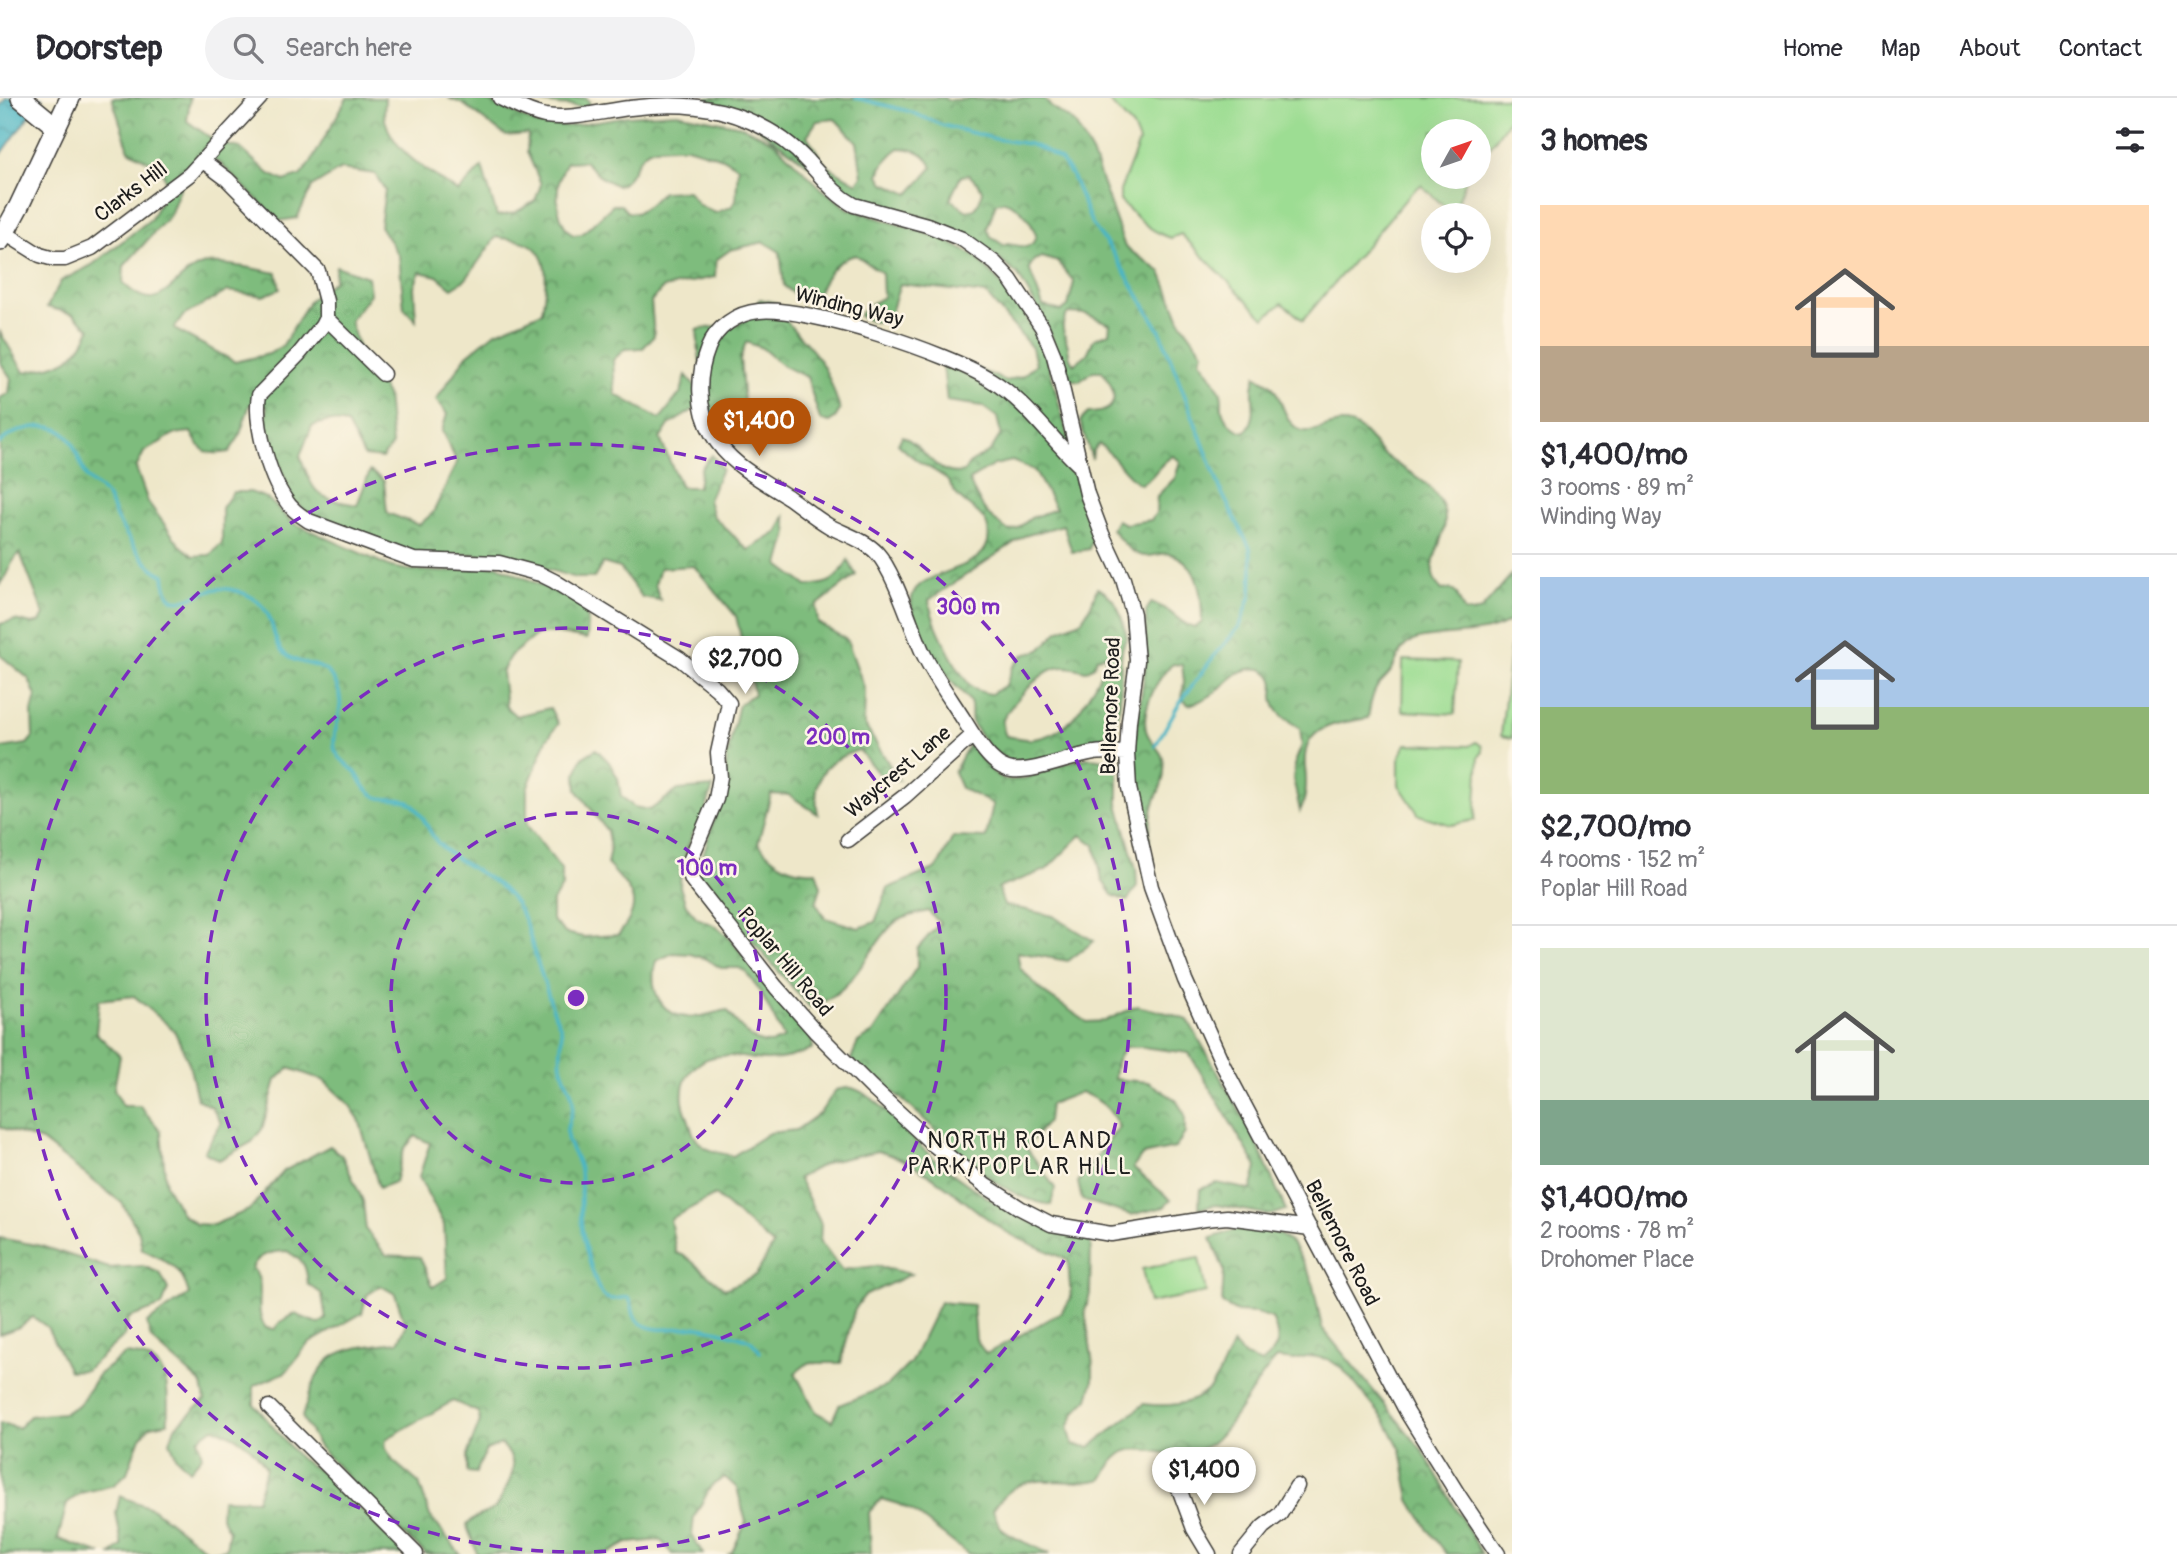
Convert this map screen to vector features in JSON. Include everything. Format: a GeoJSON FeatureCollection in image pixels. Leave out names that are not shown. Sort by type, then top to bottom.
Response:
{"type":"FeatureCollection","features":[{"type":"Feature","properties":{"kind":"main road"},"geometry":{"type":"LineString","coordinates":[[3,237],[70,98]]}},
{"type":"Feature","properties":{"kind":"main road"},"geometry":{"type":"LineString","coordinates":[[28,104],[55,126]]}},
{"type":"Feature","properties":{"kind":"street","name":"Clarks Hill"},"geometry":{"type":"LineString","coordinates":[[3,237],[40,255],[65,259],[92,248],[203,161],[260,98]]}},
{"type":"Feature","properties":{"kind":"street","name":"Bellemore Road"},"geometry":{"type":"LineString","coordinates":[[500,98],[531,112],[554,116],[576,116],[657,105],[717,110],[737,116],[755,123],[785,141],[841,198],[854,205],[944,230],[962,239],[995,263],[1010,279],[1042,327],[1054,356],[1079,464],[1094,514],[1126,587],[1136,635],[1136,679],[1127,753],[1129,788],[1154,897],[1185,980],[1224,1067],[1408,1414],[1498,1554]]}},
{"type":"Feature","properties":{"kind":"street"},"geometry":{"type":"LineString","coordinates":[[203,161],[227,179],[318,271],[326,301],[326,318],[383,374]]}},
{"type":"Feature","properties":{"kind":"street","name":"Winding Way"},"geometry":{"type":"LineString","coordinates":[[1079,464],[1055,442],[1041,422],[1017,398],[989,379],[912,345],[831,322],[771,310],[737,317],[719,330],[707,349],[702,369],[700,403],[711,433],[733,461],[748,472],[828,525],[877,552],[893,581],[924,655],[973,735],[994,761],[1013,770],[1096,752],[1127,753]]}},
{"type":"Feature","properties":{"kind":"street","name":"Poplar Hill Road"},"geometry":{"type":"LineString","coordinates":[[326,318],[299,354],[259,395],[260,432],[284,499],[297,514],[309,521],[414,560],[499,563],[540,574],[680,659],[723,695],[729,703],[718,753],[720,777],[713,810],[690,861],[692,880],[776,987],[872,1088],[934,1145],[986,1186],[1020,1209],[1051,1224],[1111,1234],[1227,1217],[1310,1228]]}},
{"type":"Feature","properties":{"kind":"street","name":"Waycrest Lane"},"geometry":{"type":"LineString","coordinates":[[848,840],[905,796],[973,735]]}},
{"type":"Feature","properties":{"kind":"street"},"geometry":{"type":"LineString","coordinates":[[269,1407],[416,1554]]}},
{"type":"Feature","properties":{"kind":"street"},"geometry":{"type":"LineString","coordinates":[[1174,1475],[1194,1529],[1209,1554]]}},
{"type":"Feature","properties":{"kind":"street"},"geometry":{"type":"LineString","coordinates":[[1241,1554],[1263,1527],[1280,1514],[1297,1486]]}},
{"type":"Feature","properties":{"kind":"green space"},"geometry":{"type":"Polygon","coordinates":[[[112,98],[190,98],[187,121],[218,143],[240,148],[269,174],[284,181],[300,176],[311,162],[347,98],[385,98],[385,120],[396,143],[425,169],[458,192],[482,167],[497,216],[514,213],[535,201],[541,184],[527,152],[528,134],[506,136],[463,104],[448,98],[482,98],[536,124],[569,126],[627,116],[677,113],[741,126],[773,141],[822,189],[849,209],[941,238],[975,256],[1019,303],[1046,355],[1094,534],[1089,549],[1072,552],[1063,525],[1024,536],[929,600],[934,620],[962,674],[977,690],[991,694],[1006,685],[1012,668],[1023,655],[1040,650],[1058,631],[1082,620],[1097,588],[1114,602],[1127,637],[1121,659],[1119,710],[1107,733],[1094,742],[1043,761],[1020,763],[1009,760],[987,744],[972,722],[970,702],[952,682],[928,647],[912,608],[913,594],[921,584],[979,557],[987,545],[988,529],[984,519],[957,495],[945,478],[898,444],[902,436],[938,466],[954,473],[964,472],[969,464],[991,450],[1001,434],[997,417],[982,406],[947,401],[943,366],[960,361],[1006,381],[1023,376],[1036,364],[1032,348],[986,294],[900,284],[890,316],[874,322],[859,316],[866,307],[883,297],[882,273],[856,255],[848,257],[826,277],[815,299],[798,297],[784,286],[780,252],[764,242],[730,250],[716,260],[715,277],[663,288],[651,301],[654,336],[643,348],[625,349],[613,360],[615,394],[660,419],[681,392],[686,375],[696,387],[698,407],[669,425],[660,439],[681,487],[698,487],[701,468],[712,455],[722,469],[708,500],[713,516],[748,550],[778,532],[785,516],[788,533],[779,565],[807,586],[832,580],[848,560],[856,575],[816,606],[818,623],[847,640],[865,690],[864,724],[899,780],[882,778],[859,750],[847,754],[829,765],[819,780],[816,801],[818,814],[789,795],[771,794],[758,843],[770,856],[784,865],[799,870],[816,871],[821,887],[816,903],[825,918],[859,928],[875,922],[888,888],[937,868],[953,837],[986,838],[993,804],[961,788],[954,772],[969,744],[989,769],[1004,779],[1027,778],[1080,759],[1093,758],[1108,763],[1118,771],[1118,804],[1136,869],[1137,886],[1127,901],[1112,895],[1102,880],[1095,845],[1081,835],[1046,870],[998,888],[1004,905],[1053,916],[1094,941],[1068,961],[1017,952],[1020,968],[1043,992],[1087,1022],[1105,1021],[1137,1006],[1188,1020],[1252,1133],[1286,1210],[1270,1215],[1217,1205],[1199,1208],[1200,1189],[1217,1183],[1251,1190],[1257,1167],[1189,1053],[1125,1047],[1116,1062],[1114,1079],[1148,1082],[1176,1100],[1185,1115],[1185,1133],[1175,1148],[1142,1155],[1133,1168],[1171,1200],[1164,1207],[1131,1215],[1082,1200],[1078,1182],[1119,1127],[1108,1109],[1094,1098],[1081,1092],[1050,1104],[1048,1121],[1026,1147],[1055,1188],[1051,1205],[1027,1199],[985,1175],[913,1109],[851,1059],[858,1042],[873,1033],[917,967],[917,949],[940,923],[928,911],[896,922],[848,983],[825,1001],[810,1007],[714,898],[697,874],[724,789],[727,756],[739,704],[754,694],[736,616],[694,566],[660,568],[655,584],[660,600],[642,597],[620,568],[603,563],[594,578],[576,578],[524,562],[472,554],[420,556],[324,525],[292,500],[266,424],[267,406],[250,404],[239,437],[229,452],[205,451],[191,432],[174,434],[144,452],[136,468],[148,502],[179,544],[193,556],[210,555],[222,543],[222,508],[233,492],[250,492],[267,498],[293,523],[391,567],[444,572],[496,565],[584,604],[588,621],[587,639],[553,633],[536,635],[510,656],[502,672],[506,707],[516,716],[550,708],[558,724],[547,739],[527,789],[527,825],[561,869],[562,887],[552,902],[552,920],[565,933],[583,937],[618,935],[627,924],[633,905],[628,889],[607,864],[610,848],[607,831],[577,790],[576,774],[582,758],[596,749],[609,762],[618,778],[621,796],[634,807],[650,810],[678,790],[713,787],[702,821],[692,835],[681,869],[680,887],[686,905],[697,918],[714,925],[728,936],[783,1008],[810,1031],[813,1048],[796,1055],[767,1060],[719,1056],[694,1067],[685,1082],[683,1102],[698,1141],[712,1151],[733,1156],[769,1133],[796,1130],[820,1113],[836,1090],[852,1088],[872,1098],[931,1156],[1000,1206],[1044,1227],[1091,1240],[1090,1294],[1085,1311],[1093,1382],[1088,1399],[1076,1411],[1068,1427],[1073,1445],[1090,1447],[1144,1404],[1178,1404],[1202,1395],[1216,1379],[1233,1344],[1245,1357],[1262,1363],[1268,1358],[1278,1338],[1272,1318],[1256,1313],[1237,1312],[1222,1304],[1224,1270],[1211,1238],[1244,1227],[1262,1228],[1279,1234],[1293,1245],[1311,1276],[1322,1328],[1423,1451],[1482,1554],[1447,1554],[1410,1500],[1401,1450],[1385,1420],[1342,1368],[1327,1359],[1311,1356],[1294,1360],[1277,1358],[1223,1431],[1203,1448],[1179,1454],[1128,1450],[1116,1458],[1102,1479],[1086,1482],[1030,1482],[1017,1486],[1005,1495],[993,1510],[1000,1527],[1050,1554],[968,1554],[914,1512],[881,1499],[869,1512],[871,1554],[729,1554],[746,1522],[737,1488],[725,1477],[711,1486],[694,1517],[692,1535],[703,1554],[672,1554],[661,1540],[627,1543],[607,1554],[477,1554],[467,1525],[496,1507],[510,1481],[513,1468],[507,1450],[501,1444],[486,1450],[476,1473],[467,1472],[467,1455],[480,1421],[478,1412],[453,1401],[386,1439],[385,1447],[393,1461],[419,1483],[430,1516],[460,1554],[426,1554],[400,1531],[319,1447],[302,1417],[316,1378],[333,1357],[344,1351],[398,1342],[406,1326],[395,1294],[381,1286],[367,1295],[362,1313],[308,1344],[286,1372],[254,1386],[254,1404],[299,1458],[330,1478],[404,1554],[111,1554],[122,1546],[116,1513],[120,1496],[153,1509],[209,1552],[226,1549],[229,1531],[221,1517],[222,1499],[257,1500],[266,1468],[244,1442],[213,1428],[198,1439],[202,1456],[190,1470],[177,1458],[170,1442],[175,1427],[205,1400],[202,1384],[151,1339],[147,1323],[189,1294],[186,1284],[172,1266],[142,1249],[139,1232],[122,1203],[42,1141],[0,1127],[0,748],[27,744],[33,737],[32,712],[36,696],[29,679],[0,655],[0,624],[15,620],[32,624],[40,622],[44,615],[20,553],[0,584],[0,398],[9,393],[11,378],[0,362],[0,332],[24,372],[56,365],[78,350],[90,329],[73,314],[47,307],[61,281],[92,265],[151,219],[167,187],[162,169],[129,150],[112,98]],[[665,147],[646,152],[628,178],[617,186],[602,178],[584,161],[567,162],[558,190],[559,211],[566,228],[573,235],[582,234],[613,205],[621,205],[627,212],[636,213],[662,192],[688,191],[699,205],[715,213],[731,207],[736,200],[738,167],[723,158],[687,147],[665,147]],[[204,155],[189,164],[170,215],[124,266],[123,283],[137,294],[148,298],[158,296],[194,268],[206,264],[277,273],[280,289],[263,296],[228,291],[183,316],[174,329],[235,362],[269,354],[283,345],[310,300],[334,281],[336,266],[368,277],[370,294],[350,321],[359,349],[387,395],[392,445],[382,458],[364,456],[347,424],[329,421],[312,426],[300,456],[309,479],[324,497],[357,505],[370,471],[384,481],[387,513],[419,525],[433,513],[457,462],[442,431],[447,414],[436,400],[467,355],[494,333],[542,312],[546,275],[542,257],[537,250],[525,242],[496,237],[466,279],[452,288],[437,276],[420,272],[414,287],[416,321],[404,308],[399,256],[380,226],[385,190],[375,174],[341,169],[312,187],[297,218],[279,221],[220,163],[204,155]],[[1012,461],[994,465],[969,480],[984,509],[1009,531],[1017,529],[1031,518],[1056,509],[1034,470],[1012,461]],[[1105,655],[1097,658],[1094,666],[1086,671],[1070,667],[1057,668],[1040,677],[1006,714],[1002,724],[1006,736],[1033,739],[1059,730],[1070,721],[1086,700],[1106,663],[1105,655]],[[673,953],[656,961],[654,972],[660,1001],[674,1013],[683,1017],[695,1017],[727,1010],[744,1031],[758,1041],[775,1042],[784,1038],[761,993],[746,972],[739,968],[721,968],[690,954],[673,953]],[[134,996],[99,1000],[96,1033],[120,1056],[114,1089],[123,1106],[140,1106],[161,1131],[166,1185],[182,1214],[196,1224],[213,1225],[249,1210],[284,1171],[330,1146],[342,1156],[363,1201],[366,1230],[386,1255],[420,1257],[433,1287],[447,1278],[444,1225],[419,1177],[430,1143],[415,1136],[404,1149],[395,1182],[379,1188],[359,1119],[349,1104],[323,1080],[289,1068],[276,1080],[262,1129],[252,1142],[219,1160],[204,1152],[221,1123],[212,1107],[197,1099],[189,1063],[174,1030],[134,996]],[[878,1151],[828,1162],[798,1178],[821,1224],[820,1242],[842,1270],[876,1266],[911,1274],[864,1296],[854,1311],[841,1363],[808,1363],[795,1373],[816,1412],[832,1421],[839,1405],[887,1386],[911,1362],[940,1302],[973,1305],[976,1340],[986,1354],[1060,1313],[1071,1299],[1068,1260],[1012,1235],[929,1175],[896,1157],[878,1151]],[[715,1195],[670,1219],[676,1253],[685,1256],[725,1289],[756,1275],[773,1245],[715,1195]],[[287,1251],[271,1253],[258,1259],[252,1268],[259,1282],[260,1313],[266,1328],[275,1329],[280,1322],[295,1314],[319,1324],[326,1319],[322,1294],[308,1284],[303,1264],[287,1251]]]}},
{"type":"Feature","properties":{"kind":"green space"},"geometry":{"type":"Polygon","coordinates":[[[529,98],[585,98],[589,101],[590,109],[544,103],[529,98]]]}},
{"type":"Feature","properties":{"kind":"green space"},"geometry":{"type":"Polygon","coordinates":[[[1044,98],[1051,107],[1074,122],[1092,153],[1125,247],[1161,272],[1181,322],[1203,352],[1200,360],[1221,393],[1223,414],[1228,421],[1245,432],[1250,425],[1254,411],[1253,391],[1256,376],[1274,389],[1289,419],[1298,429],[1308,431],[1348,423],[1360,429],[1382,453],[1430,488],[1442,505],[1444,528],[1433,570],[1435,580],[1442,590],[1451,589],[1457,594],[1464,611],[1473,613],[1481,610],[1512,574],[1512,619],[1486,630],[1424,638],[1412,641],[1404,647],[1391,671],[1375,691],[1368,718],[1333,725],[1314,735],[1305,754],[1306,790],[1300,811],[1293,778],[1302,745],[1300,728],[1278,711],[1273,696],[1274,682],[1270,674],[1261,669],[1247,669],[1235,675],[1208,697],[1189,705],[1182,699],[1182,665],[1173,664],[1160,678],[1150,698],[1145,719],[1149,737],[1162,755],[1164,764],[1163,781],[1152,812],[1149,845],[1131,765],[1145,671],[1146,611],[1151,603],[1158,605],[1195,628],[1202,622],[1200,592],[1194,573],[1181,558],[1171,554],[1139,555],[1112,529],[1117,520],[1125,524],[1151,520],[1156,513],[1157,496],[1175,478],[1180,461],[1173,456],[1140,484],[1099,444],[1093,451],[1092,459],[1080,421],[1088,413],[1099,412],[1111,405],[1111,386],[1102,371],[1093,371],[1080,381],[1067,379],[1045,321],[1018,275],[971,236],[919,216],[851,196],[733,110],[704,100],[1044,98]],[[835,119],[817,121],[807,136],[826,165],[857,183],[862,176],[857,142],[835,119]],[[899,148],[879,175],[884,183],[909,194],[932,168],[930,163],[919,152],[910,149],[899,148]],[[969,175],[961,176],[950,199],[967,211],[975,209],[982,190],[969,175]],[[996,203],[987,229],[991,237],[1005,246],[1026,247],[1033,243],[1036,235],[1024,214],[1010,203],[996,203]],[[1042,257],[1034,260],[1029,268],[1043,306],[1061,311],[1068,306],[1074,282],[1058,262],[1042,257]],[[1068,313],[1063,322],[1074,364],[1087,354],[1094,339],[1109,333],[1110,324],[1086,314],[1068,313]]]}},
{"type":"Feature","properties":{"kind":"green space"},"geometry":{"type":"Polygon","coordinates":[[[1106,98],[1512,98],[1512,115],[1491,146],[1491,119],[1421,119],[1421,185],[1410,194],[1303,320],[1282,303],[1264,318],[1181,234],[1171,238],[1156,232],[1120,201],[1120,191],[1139,142],[1133,127],[1106,98]]]}},
{"type":"Feature","properties":{"kind":"green space"},"geometry":{"type":"Polygon","coordinates":[[[1425,189],[1462,189],[1457,203],[1441,203],[1425,189]]]}},
{"type":"Feature","properties":{"kind":"green space"},"geometry":{"type":"Polygon","coordinates":[[[760,299],[777,303],[785,319],[811,348],[824,368],[840,410],[829,422],[820,420],[807,377],[783,366],[762,348],[746,342],[740,359],[746,425],[743,433],[725,432],[717,423],[706,398],[697,330],[737,325],[747,317],[760,299]]]}},
{"type":"Feature","properties":{"kind":"green space"},"geometry":{"type":"Polygon","coordinates":[[[1512,641],[1512,738],[1501,736],[1512,641]]]}},
{"type":"Feature","properties":{"kind":"green space"},"geometry":{"type":"Polygon","coordinates":[[[1403,660],[1458,662],[1455,714],[1402,711],[1403,660]]]}},
{"type":"Feature","properties":{"kind":"green space"},"geometry":{"type":"Polygon","coordinates":[[[1476,742],[1482,746],[1483,752],[1479,756],[1475,820],[1451,825],[1419,815],[1399,785],[1399,759],[1406,744],[1469,746],[1476,742]]]}},
{"type":"Feature","properties":{"kind":"green space"},"geometry":{"type":"Polygon","coordinates":[[[0,1238],[41,1246],[109,1268],[143,1266],[160,1273],[168,1289],[162,1306],[129,1318],[124,1336],[86,1370],[69,1371],[47,1327],[33,1317],[19,1327],[0,1334],[0,1238]]]}},
{"type":"Feature","properties":{"kind":"green space"},"geometry":{"type":"Polygon","coordinates":[[[1199,1258],[1206,1292],[1149,1303],[1142,1269],[1199,1258]]]}},
{"type":"Feature","properties":{"kind":"green space"},"geometry":{"type":"Polygon","coordinates":[[[125,1354],[141,1356],[159,1367],[167,1386],[168,1423],[150,1426],[139,1440],[127,1473],[114,1485],[81,1493],[67,1503],[58,1539],[102,1554],[0,1554],[0,1423],[18,1428],[30,1416],[64,1413],[79,1405],[98,1375],[125,1354]]]}},
{"type":"Feature","properties":{"kind":"water"},"geometry":{"type":"Polygon","coordinates":[[[6,98],[42,98],[0,156],[0,106],[6,98]]]}},
{"type":"Feature","properties":{"kind":"waterway"},"geometry":{"type":"LineString","coordinates":[[856,98],[908,111],[942,125],[996,139],[1029,144],[1061,160],[1072,176],[1092,224],[1112,251],[1160,331],[1222,493],[1250,548],[1252,568],[1251,595],[1240,626],[1179,704],[1155,746]]}},
{"type":"Feature","properties":{"kind":"waterway"},"geometry":{"type":"LineString","coordinates":[[0,443],[14,433],[33,427],[61,431],[71,441],[88,479],[107,497],[137,551],[150,566],[164,575],[170,597],[182,600],[222,589],[248,595],[268,614],[276,641],[283,652],[296,660],[317,666],[330,675],[339,692],[340,709],[334,742],[339,756],[376,797],[412,804],[438,843],[509,895],[526,924],[561,1029],[561,1066],[573,1101],[567,1137],[579,1167],[583,1233],[600,1291],[608,1298],[628,1297],[636,1319],[651,1328],[696,1327],[715,1330],[749,1340],[760,1352]]}},
{"type":"Feature","properties":{"kind":"district","name":"NORTH ROLAND PARK/POPLAR HILL"},"geometry":{"type":"Point","coordinates":[1020,1153]}}]}
